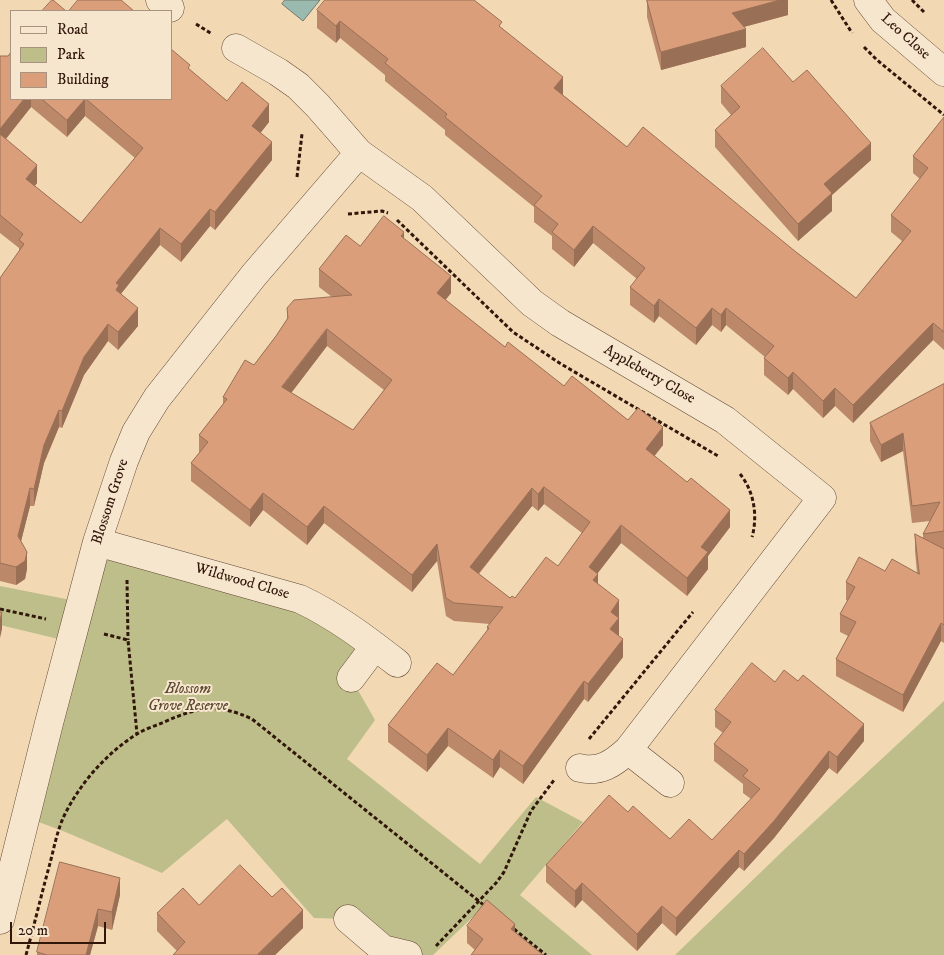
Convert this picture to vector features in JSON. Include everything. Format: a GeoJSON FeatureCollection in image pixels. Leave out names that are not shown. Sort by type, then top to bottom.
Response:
{"type":"FeatureCollection","features":[{"type":"Feature","properties":{"kind":"street","name":"Leo Close"},"geometry":{"type":"LineString","coordinates":[[868,0],[883,20],[944,72]]}},
{"type":"Feature","properties":{"kind":"street","name":"Appleberry Close"},"geometry":{"type":"LineString","coordinates":[[236,48],[298,86],[359,153],[422,198],[532,303],[566,327],[725,420],[822,498],[628,750],[618,759],[599,769],[569,771]]}},
{"type":"Feature","properties":{"kind":"street","name":"Blossom Grove"},"geometry":{"type":"LineString","coordinates":[[0,920],[49,723],[97,542],[124,461],[136,432],[157,398],[254,275],[359,153]]}},
{"type":"Feature","properties":{"kind":"street","name":"Wildwood Close"},"geometry":{"type":"LineString","coordinates":[[97,542],[300,599],[322,609],[355,630],[398,663]]}},
{"type":"Feature","properties":{"kind":"street"},"geometry":{"type":"LineString","coordinates":[[351,678],[376,646]]}},
{"type":"Feature","properties":{"kind":"street"},"geometry":{"type":"LineString","coordinates":[[628,750],[670,783]]}},
{"type":"Feature","properties":{"kind":"street"},"geometry":{"type":"LineString","coordinates":[[348,919],[401,952]]}},
{"type":"Feature","properties":{"kind":"path"},"geometry":{"type":"LineString","coordinates":[[912,0],[929,16]]}},
{"type":"Feature","properties":{"kind":"path"},"geometry":{"type":"LineString","coordinates":[[165,4],[236,48]]}},
{"type":"Feature","properties":{"kind":"path"},"geometry":{"type":"LineString","coordinates":[[296,186],[306,95]]}},
{"type":"Feature","properties":{"kind":"path"},"geometry":{"type":"LineString","coordinates":[[344,216],[349,213],[388,212],[513,332],[569,368],[720,458]]}},
{"type":"Feature","properties":{"kind":"path"},"geometry":{"type":"LineString","coordinates":[[738,472],[753,498],[754,523],[749,544]]}},
{"type":"Feature","properties":{"kind":"path"},"geometry":{"type":"LineString","coordinates":[[126,574],[128,640],[138,734]]}},
{"type":"Feature","properties":{"kind":"path"},"geometry":{"type":"LineString","coordinates":[[587,741],[699,604]]}},
{"type":"Feature","properties":{"kind":"path"},"geometry":{"type":"LineString","coordinates":[[0,609],[47,619]]}},
{"type":"Feature","properties":{"kind":"path"},"geometry":{"type":"LineString","coordinates":[[97,632],[128,640]]}},
{"type":"Feature","properties":{"kind":"path"},"geometry":{"type":"LineString","coordinates":[[26,955],[57,834],[65,813],[86,780],[109,755],[138,734],[196,710],[216,708],[235,711],[252,718],[487,907]]}},
{"type":"Feature","properties":{"kind":"path"},"geometry":{"type":"LineString","coordinates":[[401,952],[479,901],[504,872],[531,811],[569,771]]}},
{"type":"Feature","properties":{"kind":"path"},"geometry":{"type":"LineString","coordinates":[[509,925],[546,955]]}},
{"type":"Feature","properties":{"kind":"green space","name":"Blossom Grove Reserve"},"geometry":{"type":"Polygon","coordinates":[[[97,542],[300,599],[375,646],[351,678],[375,720],[347,759],[480,864],[536,797],[583,822],[520,895],[592,955],[533,955],[479,911],[433,955],[408,955],[348,919],[314,918],[227,819],[162,873],[25,817],[71,642],[0,625],[0,586],[81,602],[97,542]]]}},
{"type":"Feature","properties":{"kind":"green space"},"geometry":{"type":"Polygon","coordinates":[[[944,701],[944,955],[675,955],[789,845],[944,701]]]}},
{"type":"Feature","properties":{"kind":"water"},"geometry":{"type":"Polygon","coordinates":[[[285,0],[320,0],[303,21],[282,4],[285,0]]]}},
{"type":"Feature","properties":{"kind":"building"},"geometry":{"type":"Polygon","coordinates":[[[53,0],[65,10],[43,10],[53,0]]]}},
{"type":"Feature","properties":{"kind":"building"},"geometry":{"type":"Polygon","coordinates":[[[78,0],[121,0],[133,10],[70,10],[78,0]]]}},
{"type":"Feature","properties":{"kind":"building"},"geometry":{"type":"Polygon","coordinates":[[[325,0],[474,0],[502,22],[499,26],[563,77],[554,88],[627,147],[643,127],[796,252],[856,298],[911,231],[891,215],[928,168],[913,156],[944,117],[944,332],[933,323],[853,405],[835,388],[823,401],[793,372],[788,378],[764,358],[774,346],[726,308],[721,315],[712,308],[696,328],[659,299],[654,306],[630,287],[645,268],[593,226],[574,250],[552,232],[558,224],[534,205],[542,196],[445,117],[447,114],[385,63],[388,59],[340,21],[336,26],[317,10],[325,0]]]}},
{"type":"Feature","properties":{"kind":"building"},"geometry":{"type":"Polygon","coordinates":[[[647,0],[780,0],[732,13],[746,29],[661,52],[647,0]]]}},
{"type":"Feature","properties":{"kind":"building"},"geometry":{"type":"Polygon","coordinates":[[[763,48],[793,82],[807,70],[871,143],[824,184],[832,193],[798,224],[715,130],[740,107],[721,86],[763,48]]]}},
{"type":"Feature","properties":{"kind":"building"},"geometry":{"type":"Polygon","coordinates":[[[172,50],[190,65],[188,68],[227,101],[242,82],[269,104],[252,126],[272,142],[215,212],[210,209],[181,244],[160,228],[116,283],[119,285],[116,290],[138,308],[118,332],[108,324],[84,357],[62,411],[59,410],[44,445],[34,489],[30,488],[18,536],[27,552],[25,561],[16,567],[0,563],[0,278],[24,244],[19,240],[23,234],[0,215],[0,134],[37,165],[26,179],[81,223],[143,148],[87,100],[172,100],[172,50]]]}},
{"type":"Feature","properties":{"kind":"building"},"geometry":{"type":"Polygon","coordinates":[[[10,53],[10,100],[23,100],[0,129],[0,56],[8,56],[10,53]]]}},
{"type":"Feature","properties":{"kind":"building"},"geometry":{"type":"Polygon","coordinates":[[[43,100],[84,100],[67,120],[43,100]]]}},
{"type":"Feature","properties":{"kind":"building"},"geometry":{"type":"Polygon","coordinates":[[[384,216],[404,232],[401,236],[451,276],[437,293],[505,347],[508,342],[564,386],[572,376],[628,420],[638,408],[663,427],[646,449],[687,482],[691,478],[730,510],[701,547],[708,552],[687,578],[621,525],[589,567],[598,574],[593,580],[619,600],[611,612],[619,618],[610,629],[623,639],[588,684],[584,681],[523,766],[500,750],[493,760],[448,728],[427,755],[388,725],[437,663],[453,675],[503,607],[454,603],[446,598],[437,544],[412,575],[324,506],[307,527],[263,493],[250,510],[191,463],[208,442],[199,435],[227,399],[223,397],[245,360],[254,365],[288,318],[287,308],[294,300],[352,295],[319,269],[346,235],[360,246],[384,216]],[[327,329],[282,387],[353,430],[392,380],[327,329]],[[544,487],[538,494],[532,488],[470,567],[510,598],[512,596],[515,598],[546,557],[558,566],[590,522],[544,487]]]}},
{"type":"Feature","properties":{"kind":"building"},"geometry":{"type":"Polygon","coordinates":[[[944,384],[944,531],[923,534],[940,502],[912,506],[903,433],[881,445],[870,423],[944,384]]]}},
{"type":"Feature","properties":{"kind":"building"},"geometry":{"type":"Polygon","coordinates":[[[915,534],[944,549],[944,625],[941,623],[903,695],[836,659],[856,622],[840,614],[855,587],[846,582],[859,557],[885,571],[892,559],[919,574],[915,534]]]}},
{"type":"Feature","properties":{"kind":"building"},"geometry":{"type":"Polygon","coordinates":[[[752,663],[775,682],[784,670],[798,681],[803,675],[864,724],[837,757],[829,751],[774,821],[744,854],[739,850],[676,918],[662,906],[637,934],[582,883],[575,891],[546,865],[609,795],[628,812],[633,806],[670,839],[689,819],[712,840],[760,789],[743,776],[748,770],[714,744],[731,722],[715,710],[752,663]]]}},
{"type":"Feature","properties":{"kind":"building"},"geometry":{"type":"Polygon","coordinates":[[[60,862],[120,878],[112,912],[98,909],[86,955],[47,955],[37,952],[60,862]]]}},
{"type":"Feature","properties":{"kind":"building"},"geometry":{"type":"Polygon","coordinates":[[[240,865],[272,897],[282,888],[303,910],[259,955],[173,955],[185,942],[157,913],[183,888],[199,905],[240,865]]]}},
{"type":"Feature","properties":{"kind":"building"},"geometry":{"type":"Polygon","coordinates":[[[487,900],[515,924],[511,929],[543,955],[471,955],[483,939],[467,926],[487,900]]]}}]}
